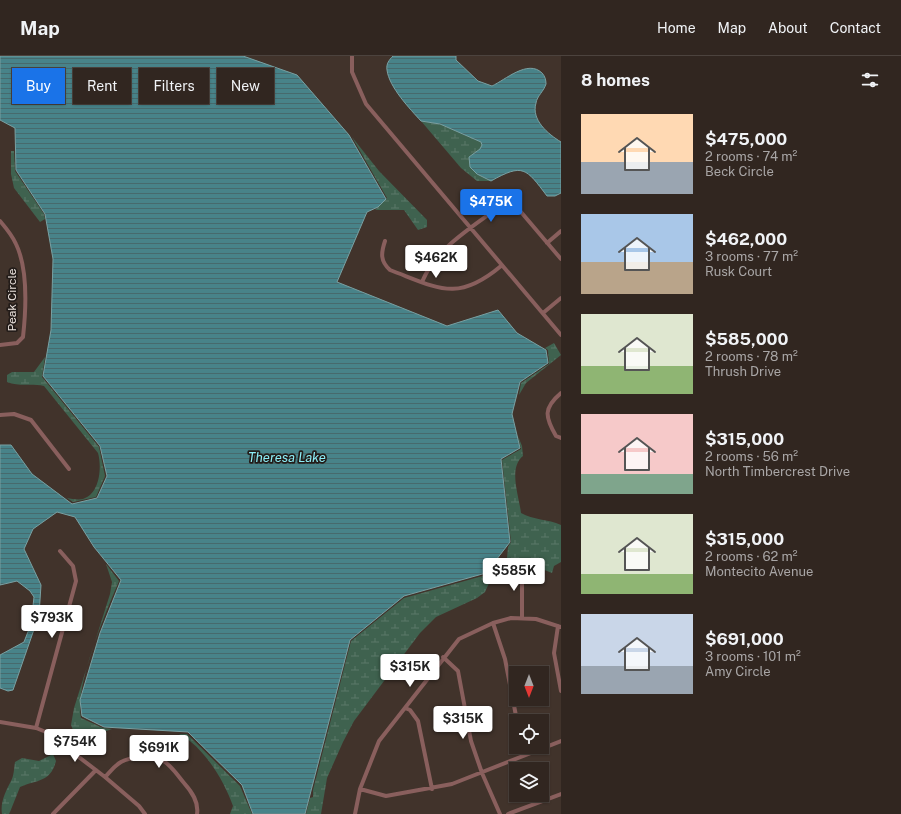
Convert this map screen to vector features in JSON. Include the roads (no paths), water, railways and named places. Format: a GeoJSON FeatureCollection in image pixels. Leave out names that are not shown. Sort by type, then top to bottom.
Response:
{"type":"FeatureCollection","features":[{"type":"Feature","properties":{"kind":"street"},"geometry":{"type":"LineString","coordinates":[[352,56],[352,72],[366,104],[471,228],[501,266],[561,335]]}},
{"type":"Feature","properties":{"kind":"street"},"geometry":{"type":"LineString","coordinates":[[422,282],[432,262],[471,228],[495,210],[502,208],[515,207],[521,212],[561,259]]}},
{"type":"Feature","properties":{"kind":"street","name":"Peak Circle"},"geometry":{"type":"LineString","coordinates":[[0,223],[16,244],[23,266],[24,328],[22,337],[17,343],[0,346]]}},
{"type":"Feature","properties":{"kind":"street"},"geometry":{"type":"LineString","coordinates":[[547,243],[561,231]]}},
{"type":"Feature","properties":{"kind":"street"},"geometry":{"type":"LineString","coordinates":[[385,241],[381,258],[390,270],[444,289],[458,289],[485,279],[501,266]]}},
{"type":"Feature","properties":{"kind":"street"},"geometry":{"type":"LineString","coordinates":[[543,313],[561,298]]}},
{"type":"Feature","properties":{"kind":"street"},"geometry":{"type":"LineString","coordinates":[[561,393],[548,407],[547,417],[556,436],[561,438]]}},
{"type":"Feature","properties":{"kind":"street"},"geometry":{"type":"LineString","coordinates":[[0,415],[14,414],[31,420],[69,469]]}},
{"type":"Feature","properties":{"kind":"street"},"geometry":{"type":"LineString","coordinates":[[36,728],[76,581],[73,566],[60,552]]}},
{"type":"Feature","properties":{"kind":"street"},"geometry":{"type":"LineString","coordinates":[[522,567],[522,618]]}},
{"type":"Feature","properties":{"kind":"street"},"geometry":{"type":"LineString","coordinates":[[355,814],[360,790],[379,741],[443,657],[459,639],[493,623],[511,618],[536,619],[560,626],[554,653],[561,690]]}},
{"type":"Feature","properties":{"kind":"street"},"geometry":{"type":"LineString","coordinates":[[493,623],[505,659],[517,714]]}},
{"type":"Feature","properties":{"kind":"street"},"geometry":{"type":"LineString","coordinates":[[443,657],[458,671],[471,741],[482,773],[500,814]]}},
{"type":"Feature","properties":{"kind":"street"},"geometry":{"type":"LineString","coordinates":[[405,708],[410,710],[418,721],[432,788]]}},
{"type":"Feature","properties":{"kind":"street"},"geometry":{"type":"LineString","coordinates":[[0,722],[36,728],[53,736],[105,777],[139,806],[145,814]]}},
{"type":"Feature","properties":{"kind":"street"},"geometry":{"type":"LineString","coordinates":[[549,746],[561,741]]}},
{"type":"Feature","properties":{"kind":"street"},"geometry":{"type":"LineString","coordinates":[[360,790],[386,796],[452,784],[528,754]]}},
{"type":"Feature","properties":{"kind":"street"},"geometry":{"type":"LineString","coordinates":[[105,777],[114,767],[122,762],[151,758],[160,759],[171,767],[189,789],[197,803],[196,814]]}},
{"type":"Feature","properties":{"kind":"street"},"geometry":{"type":"LineString","coordinates":[[53,814],[96,770]]}},
{"type":"Feature","properties":{"kind":"street"},"geometry":{"type":"LineString","coordinates":[[508,814],[561,794]]}},
{"type":"Feature","properties":{"kind":"water","name":"Theresa Lake"},"geometry":{"type":"Polygon","coordinates":[[[0,56],[243,56],[297,75],[349,135],[386,199],[378,207],[367,212],[337,282],[447,326],[498,310],[517,333],[546,350],[548,363],[520,382],[512,414],[520,448],[501,459],[510,542],[486,573],[404,596],[350,640],[305,814],[253,814],[242,785],[188,732],[104,727],[82,716],[80,700],[100,633],[121,580],[94,547],[75,517],[57,512],[33,529],[24,549],[41,585],[39,615],[13,690],[8,691],[0,688],[0,655],[24,642],[31,624],[34,597],[30,591],[17,581],[0,585],[0,445],[11,445],[32,474],[72,504],[97,498],[107,476],[100,446],[43,376],[51,330],[53,259],[45,214],[16,170],[15,128],[0,120],[0,56]]]}},
{"type":"Feature","properties":{"kind":"water"},"geometry":{"type":"Polygon","coordinates":[[[393,56],[456,56],[456,60],[478,81],[492,86],[523,69],[536,69],[542,73],[546,84],[537,100],[535,109],[538,121],[546,131],[561,142],[561,193],[555,196],[547,196],[534,179],[523,171],[517,170],[510,172],[491,181],[477,174],[470,167],[469,157],[480,149],[482,145],[481,142],[440,124],[421,121],[401,97],[389,77],[387,66],[393,56]]]}}]}
